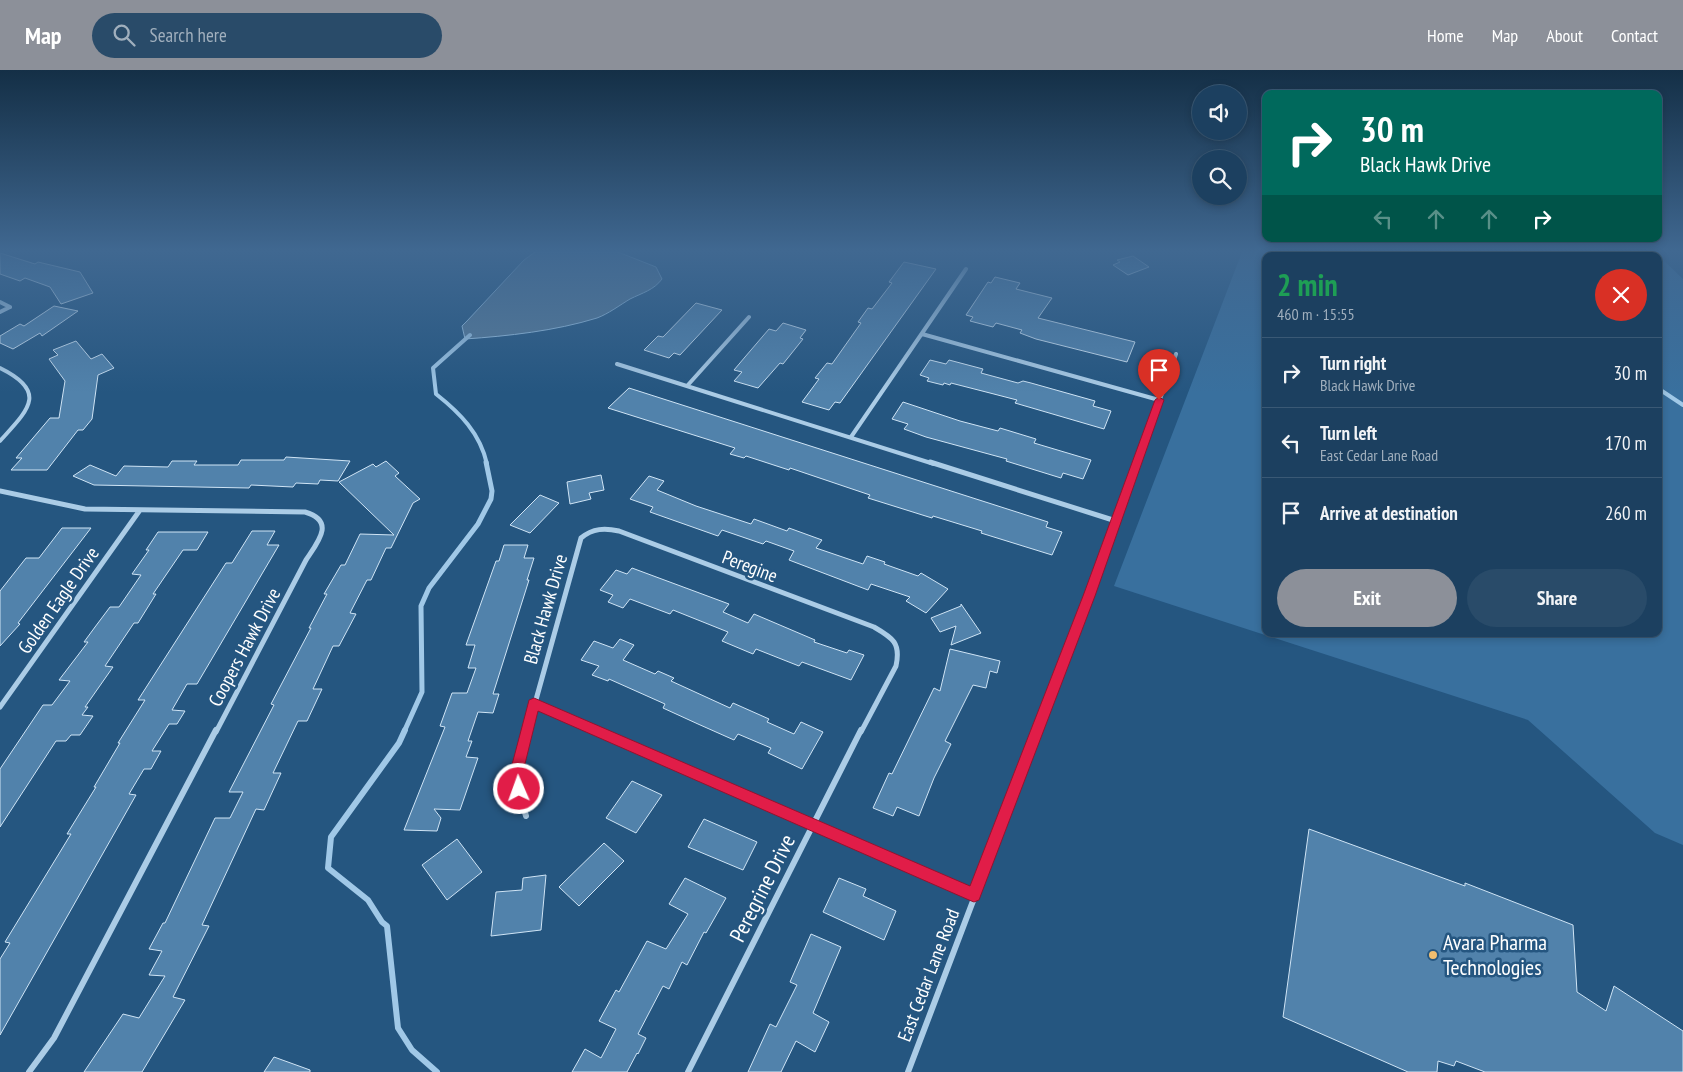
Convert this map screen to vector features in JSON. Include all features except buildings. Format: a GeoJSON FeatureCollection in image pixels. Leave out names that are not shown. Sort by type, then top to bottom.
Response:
{"type":"FeatureCollection","features":[{"type":"Feature","properties":{"kind":"street"},"geometry":{"type":"LineString","coordinates":[[851,438],[946,299]]}},
{"type":"Feature","properties":{"kind":"street"},"geometry":{"type":"LineString","coordinates":[[0,302],[10,307],[0,312]]}},
{"type":"Feature","properties":{"kind":"street"},"geometry":{"type":"LineString","coordinates":[[687,386],[749,317]]}},
{"type":"Feature","properties":{"kind":"street"},"geometry":{"type":"LineString","coordinates":[[922,334],[1159,400]]}},
{"type":"Feature","properties":{"kind":"street","name":"East Cedar Lane Road"},"geometry":{"type":"LineString","coordinates":[[908,1072],[1089,596],[1176,354]]}},
{"type":"Feature","properties":{"kind":"street"},"geometry":{"type":"LineString","coordinates":[[617,364],[1116,521]]}},
{"type":"Feature","properties":{"kind":"street"},"geometry":{"type":"LineString","coordinates":[[0,368],[21,379],[30,390],[31,395],[23,413],[0,441]]}},
{"type":"Feature","properties":{"kind":"street","name":"Coopers Hawk Drive"},"geometry":{"type":"LineString","coordinates":[[0,491],[23,493],[68,508],[305,512],[317,516],[324,526],[322,535],[306,560],[79,992],[54,1038],[29,1072]]}},
{"type":"Feature","properties":{"kind":"street","name":"Golden Eagle Drive"},"geometry":{"type":"LineString","coordinates":[[0,707],[140,510]]}},
{"type":"Feature","properties":{"kind":"street","name":"Peregine"},"geometry":{"type":"LineString","coordinates":[[594,530],[608,528],[619,531],[872,626],[888,633],[894,639]]}},
{"type":"Feature","properties":{"kind":"street","name":"Black Hawk Drive"},"geometry":{"type":"LineString","coordinates":[[526,816],[515,776],[581,538],[594,530]]}},
{"type":"Feature","properties":{"kind":"street","name":"Peregrine Drive"},"geometry":{"type":"LineString","coordinates":[[688,1072],[898,662],[899,650],[894,639]]}},
{"type":"Feature","properties":{"kind":"street"},"geometry":{"type":"LineString","coordinates":[[534,704],[974,895]]}},
{"type":"Feature","properties":{"kind":"shaded area"},"geometry":{"type":"Polygon","coordinates":[[[488,299],[631,299],[597,318],[531,332],[465,339],[462,326],[488,299]]]}},
{"type":"Feature","properties":{"kind":"shaded area"},"geometry":{"type":"Polygon","coordinates":[[[1224,299],[1262,299],[1262,634],[1114,586],[1224,299]]]}},
{"type":"Feature","properties":{"kind":"shaded area"},"geometry":{"type":"Polygon","coordinates":[[[1662,299],[1683,299],[1683,845],[1655,833],[1528,720],[1272,637],[1662,637],[1662,299]]]}},
{"type":"Feature","properties":{"kind":"waterway"},"geometry":{"type":"LineString","coordinates":[[470,335],[433,368],[436,394],[468,424],[484,453],[487,464]]}},
{"type":"Feature","properties":{"kind":"waterway"},"geometry":{"type":"LineString","coordinates":[[1662,391],[1683,405]]}},
{"type":"Feature","properties":{"kind":"waterway"},"geometry":{"type":"LineString","coordinates":[[404,732],[422,692],[421,606],[429,588],[478,524],[491,499],[492,491],[486,462]]}},
{"type":"Feature","properties":{"kind":"waterway"},"geometry":{"type":"LineString","coordinates":[[405,730],[399,743],[331,837],[328,868],[368,900],[382,922],[387,926],[398,1028],[412,1050],[437,1072]]}},
{"type":"Feature","properties":{"kind":"place","name":"Avara Pharma Technologies"},"geometry":{"type":"Point","coordinates":[1433,955]}},
{"type":"Feature","properties":{"kind":"route"},"geometry":{"type":"LineString","coordinates":[[519,789],[515,776],[534,704],[974,895],[1089,596],[1159,400]]}}]}
